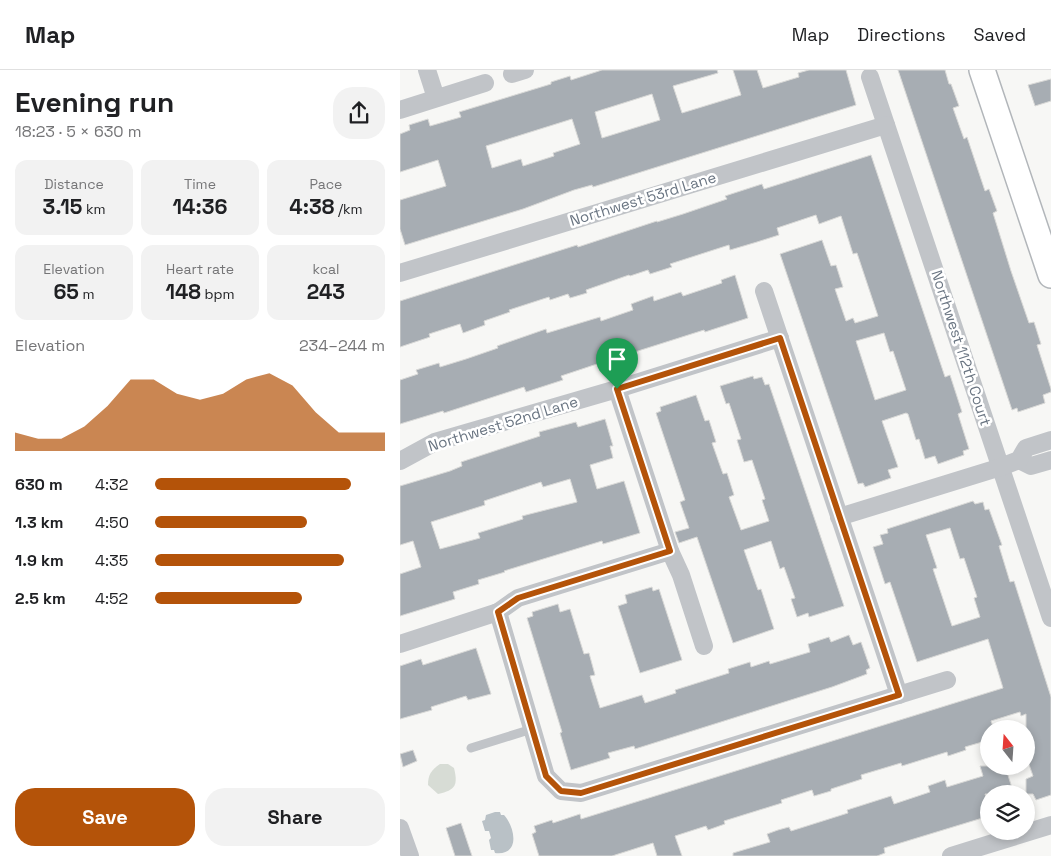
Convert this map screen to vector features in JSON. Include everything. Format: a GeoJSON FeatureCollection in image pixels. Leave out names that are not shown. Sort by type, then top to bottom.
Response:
{"type":"FeatureCollection","features":[{"type":"Feature","properties":{"kind":"street"},"geometry":{"type":"LineString","coordinates":[[427,70],[436,98]]}},
{"type":"Feature","properties":{"kind":"street"},"geometry":{"type":"LineString","coordinates":[[982,70],[1051,275]]}},
{"type":"Feature","properties":{"kind":"street","name":"Northwest 112th Court"},"geometry":{"type":"LineString","coordinates":[[870,77],[1051,618]]}},
{"type":"Feature","properties":{"kind":"street"},"geometry":{"type":"LineString","coordinates":[[400,110],[485,83]]}},
{"type":"Feature","properties":{"kind":"street","name":"Northwest 53rd Lane"},"geometry":{"type":"LineString","coordinates":[[400,273],[886,125]]}},
{"type":"Feature","properties":{"kind":"street"},"geometry":{"type":"LineString","coordinates":[[764,291],[899,695]]}},
{"type":"Feature","properties":{"kind":"street","name":"Northwest 52nd Lane"},"geometry":{"type":"LineString","coordinates":[[400,461],[435,442],[617,389],[780,338]]}},
{"type":"Feature","properties":{"kind":"street"},"geometry":{"type":"LineString","coordinates":[[617,389],[670,551],[681,576],[704,646]]}},
{"type":"Feature","properties":{"kind":"street"},"geometry":{"type":"LineString","coordinates":[[839,517],[1001,467],[1019,460],[1026,448],[1051,440]]}},
{"type":"Feature","properties":{"kind":"street"},"geometry":{"type":"LineString","coordinates":[[1019,460],[1031,466],[1051,460]]}},
{"type":"Feature","properties":{"kind":"street"},"geometry":{"type":"LineString","coordinates":[[400,644],[498,612],[518,598],[670,551]]}},
{"type":"Feature","properties":{"kind":"street"},"geometry":{"type":"LineString","coordinates":[[498,612],[546,776],[561,791],[581,793],[947,680]]}},
{"type":"Feature","properties":{"kind":"street"},"geometry":{"type":"LineString","coordinates":[[951,856],[1051,825]]}},
{"type":"Feature","properties":{"kind":"street"},"geometry":{"type":"LineString","coordinates":[[401,834],[410,856]]}},
{"type":"Feature","properties":{"kind":"lane"},"geometry":{"type":"LineString","coordinates":[[471,748],[532,728]]}},
{"type":"Feature","properties":{"kind":"shaded area"},"geometry":{"type":"Polygon","coordinates":[[[440,764],[448,764],[454,768],[456,779],[454,786],[449,791],[438,794],[428,785],[428,781],[434,768],[440,764]]]}},
{"type":"Feature","properties":{"kind":"shaded area"},"geometry":{"type":"Polygon","coordinates":[[[500,812],[501,815],[504,815],[513,833],[512,845],[509,850],[503,853],[495,853],[494,850],[491,850],[489,831],[485,831],[482,821],[485,820],[486,815],[500,812]]]}},
{"type":"Feature","properties":{"kind":"building"},"geometry":{"type":"Polygon","coordinates":[[[602,70],[717,70],[718,73],[673,86],[682,113],[741,95],[733,70],[757,70],[763,88],[799,77],[798,73],[809,70],[846,70],[856,105],[593,187],[592,185],[574,190],[523,209],[405,245],[400,229],[400,200],[446,186],[438,160],[400,172],[400,134],[410,130],[409,125],[428,119],[430,126],[461,117],[459,112],[551,84],[551,82],[570,76],[571,80],[602,70]],[[652,94],[595,112],[602,138],[660,120],[652,94]],[[572,119],[486,146],[492,168],[521,159],[523,166],[554,156],[553,153],[580,144],[572,119]]]}},
{"type":"Feature","properties":{"kind":"building"},"geometry":{"type":"Polygon","coordinates":[[[898,70],[945,70],[959,106],[953,108],[964,139],[967,137],[985,191],[989,189],[997,211],[993,213],[1011,271],[1029,323],[1034,322],[1041,344],[1037,345],[1051,389],[1051,392],[1043,395],[1045,403],[1018,412],[1017,408],[1012,410],[898,70]]]}},
{"type":"Feature","properties":{"kind":"building"},"geometry":{"type":"Polygon","coordinates":[[[1051,79],[1051,101],[1035,106],[1028,85],[1051,79]]]}},
{"type":"Feature","properties":{"kind":"building"},"geometry":{"type":"Polygon","coordinates":[[[871,155],[945,377],[950,375],[962,412],[958,414],[969,449],[963,451],[964,455],[938,464],[935,456],[925,459],[919,439],[916,440],[908,414],[906,413],[882,421],[898,467],[888,470],[891,478],[865,487],[863,483],[858,484],[780,254],[822,240],[831,266],[836,265],[843,287],[835,289],[846,321],[853,318],[855,323],[878,316],[857,253],[853,254],[841,216],[819,224],[816,215],[777,228],[779,235],[757,242],[730,250],[729,245],[670,264],[672,267],[650,274],[648,270],[629,275],[586,290],[587,293],[570,298],[568,294],[550,300],[549,297],[509,310],[510,312],[484,321],[485,325],[463,333],[460,324],[429,334],[430,337],[400,347],[400,301],[577,245],[578,247],[683,214],[727,199],[725,196],[762,184],[764,189],[871,155]],[[884,333],[856,341],[875,400],[906,390],[893,351],[890,352],[884,333]]]}},
{"type":"Feature","properties":{"kind":"building"},"geometry":{"type":"Polygon","coordinates":[[[735,275],[748,318],[705,332],[704,330],[561,376],[563,380],[526,392],[524,387],[444,413],[443,411],[400,424],[400,380],[418,374],[416,370],[439,363],[440,367],[466,359],[546,329],[547,333],[600,317],[601,321],[633,310],[631,304],[653,296],[654,301],[681,292],[683,296],[722,283],[721,280],[735,275]]]}},
{"type":"Feature","properties":{"kind":"building"},"geometry":{"type":"Polygon","coordinates":[[[753,376],[754,379],[762,377],[765,385],[769,384],[844,606],[809,617],[808,613],[797,617],[791,599],[795,598],[784,567],[780,569],[771,541],[744,550],[758,590],[761,589],[774,629],[733,643],[697,537],[679,543],[675,532],[689,528],[680,502],[685,500],[656,413],[661,411],[660,407],[696,395],[705,421],[709,420],[716,442],[712,443],[723,474],[727,473],[734,495],[729,497],[741,530],[769,521],[762,500],[765,499],[752,460],[744,462],[737,440],[741,439],[729,403],[726,404],[720,386],[753,376]]]}},
{"type":"Feature","properties":{"kind":"building"},"geometry":{"type":"Polygon","coordinates":[[[605,419],[613,446],[610,446],[613,458],[590,465],[597,489],[624,481],[640,533],[603,544],[602,541],[504,571],[478,580],[479,584],[453,592],[455,599],[400,616],[400,574],[421,567],[413,541],[400,545],[400,486],[450,471],[462,466],[461,462],[540,436],[539,432],[576,422],[578,427],[605,419]],[[570,479],[543,487],[541,482],[484,501],[485,505],[431,522],[440,549],[480,538],[478,533],[523,519],[522,516],[577,502],[570,479]]]}},
{"type":"Feature","properties":{"kind":"building"},"geometry":{"type":"Polygon","coordinates":[[[973,501],[975,504],[983,502],[985,510],[989,509],[1002,545],[999,546],[1010,582],[1014,581],[1051,697],[1051,795],[1036,800],[1035,785],[1026,785],[1026,779],[1035,775],[1035,720],[1026,720],[1026,714],[1021,716],[1020,712],[994,720],[980,720],[980,743],[965,747],[966,750],[948,756],[947,752],[902,766],[901,763],[861,775],[862,779],[831,789],[831,791],[814,796],[812,790],[781,800],[782,803],[724,821],[725,824],[708,830],[706,826],[675,836],[682,856],[657,856],[653,843],[612,856],[539,856],[532,834],[536,832],[534,826],[552,820],[553,823],[580,814],[581,819],[1003,688],[988,639],[917,662],[890,582],[885,584],[873,547],[883,544],[880,535],[888,533],[887,529],[973,501]],[[950,528],[926,535],[937,568],[933,569],[952,626],[980,617],[974,598],[977,597],[964,558],[960,559],[950,528]]]}},
{"type":"Feature","properties":{"kind":"building"},"geometry":{"type":"Polygon","coordinates":[[[652,587],[653,591],[659,589],[682,660],[640,673],[618,606],[627,603],[625,595],[652,587]]]}},
{"type":"Feature","properties":{"kind":"building"},"geometry":{"type":"Polygon","coordinates":[[[558,604],[560,612],[570,609],[584,654],[589,653],[595,675],[590,676],[600,708],[642,695],[645,703],[676,693],[675,690],[729,673],[728,669],[750,662],[751,667],[769,661],[770,664],[810,652],[808,644],[829,637],[831,642],[849,635],[853,645],[861,642],[870,668],[866,670],[867,674],[832,687],[635,749],[634,746],[608,753],[610,758],[571,770],[560,733],[562,732],[527,618],[533,616],[532,612],[558,604]]]}},
{"type":"Feature","properties":{"kind":"building"},"geometry":{"type":"Polygon","coordinates":[[[476,648],[491,694],[468,700],[466,696],[431,707],[432,710],[400,719],[400,666],[421,659],[423,665],[476,648]]]}},
{"type":"Feature","properties":{"kind":"building"},"geometry":{"type":"Polygon","coordinates":[[[413,750],[417,761],[403,767],[400,754],[413,750]]]}},
{"type":"Feature","properties":{"kind":"building"},"geometry":{"type":"Polygon","coordinates":[[[1008,775],[1011,785],[980,785],[980,819],[884,848],[885,853],[877,856],[733,856],[733,853],[770,842],[767,834],[778,830],[789,827],[791,831],[848,813],[847,810],[891,796],[894,804],[930,792],[928,786],[945,780],[947,787],[983,776],[1008,775]]]}},
{"type":"Feature","properties":{"kind":"building"},"geometry":{"type":"Polygon","coordinates":[[[461,823],[472,856],[455,856],[446,828],[461,823]]]}},
{"type":"Feature","properties":{"kind":"route"},"geometry":{"type":"LineString","coordinates":[[780,338],[899,695],[581,793],[561,791],[546,776],[498,612],[518,598],[670,551],[617,389],[780,338]]}}]}
